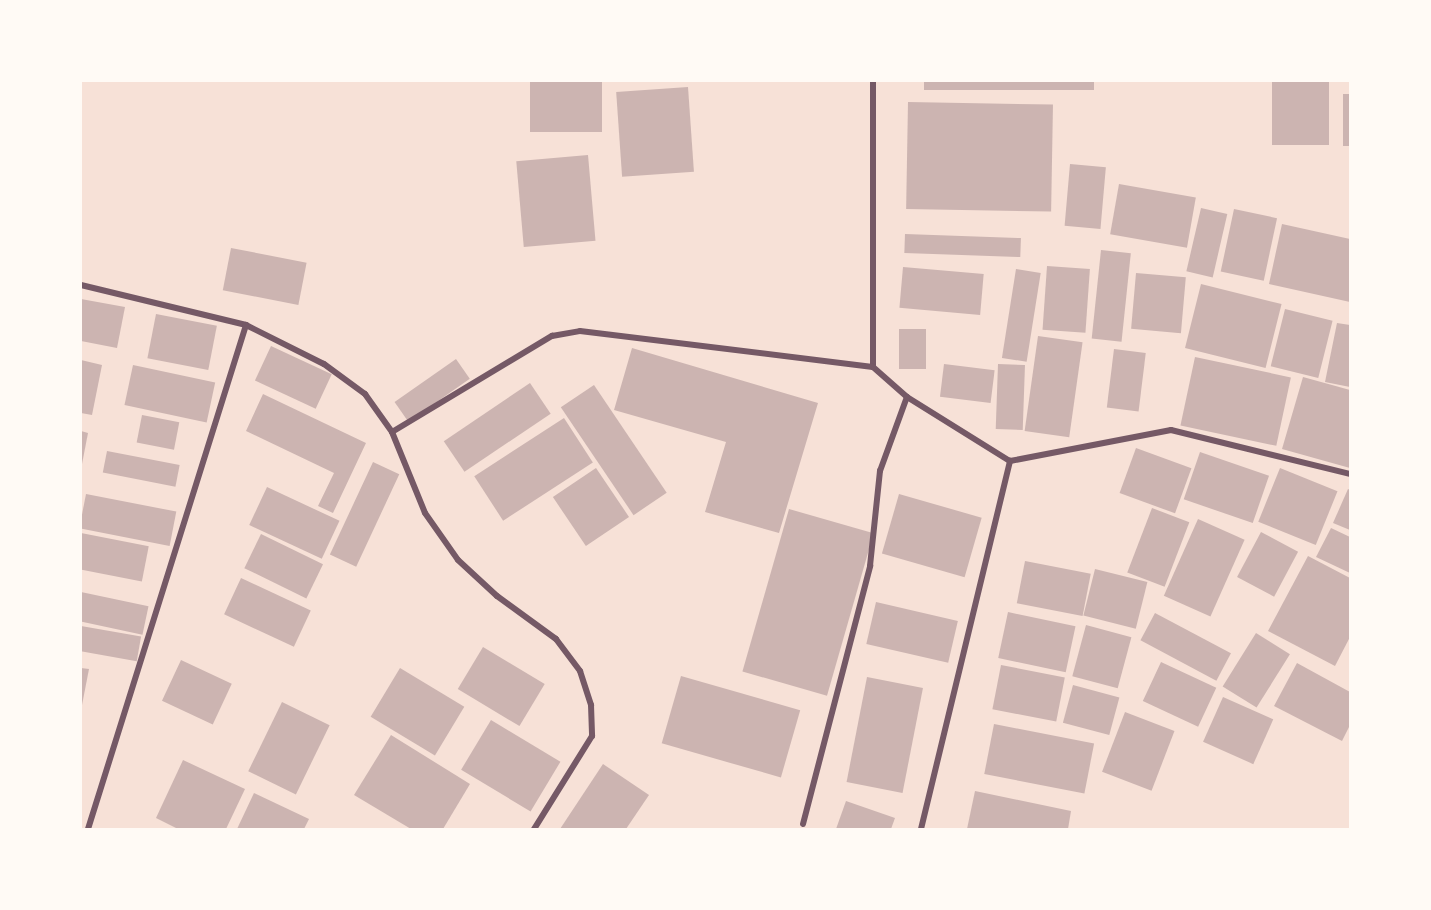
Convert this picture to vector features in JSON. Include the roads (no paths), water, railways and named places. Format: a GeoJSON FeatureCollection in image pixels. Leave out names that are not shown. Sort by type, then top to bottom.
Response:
{"type":"FeatureCollection","features":[{"type":"Feature","properties":{"kind":"street"},"geometry":{"type":"LineString","coordinates":[[873,81],[873,367]]}},
{"type":"Feature","properties":{"kind":"street"},"geometry":{"type":"LineString","coordinates":[[81,285],[246,324],[324,364],[365,394],[392,432],[425,513],[458,560],[497,596],[556,639],[580,671],[591,705],[592,736],[534,829]]}},
{"type":"Feature","properties":{"kind":"street"},"geometry":{"type":"LineString","coordinates":[[88,829],[246,324]]}},
{"type":"Feature","properties":{"kind":"street"},"geometry":{"type":"LineString","coordinates":[[392,432],[552,336],[580,331],[873,367],[907,397],[1010,461],[1171,430],[1350,474]]}},
{"type":"Feature","properties":{"kind":"street"},"geometry":{"type":"LineString","coordinates":[[803,824],[870,566],[880,471],[907,397]]}},
{"type":"Feature","properties":{"kind":"street"},"geometry":{"type":"LineString","coordinates":[[921,829],[1010,461]]}}]}
